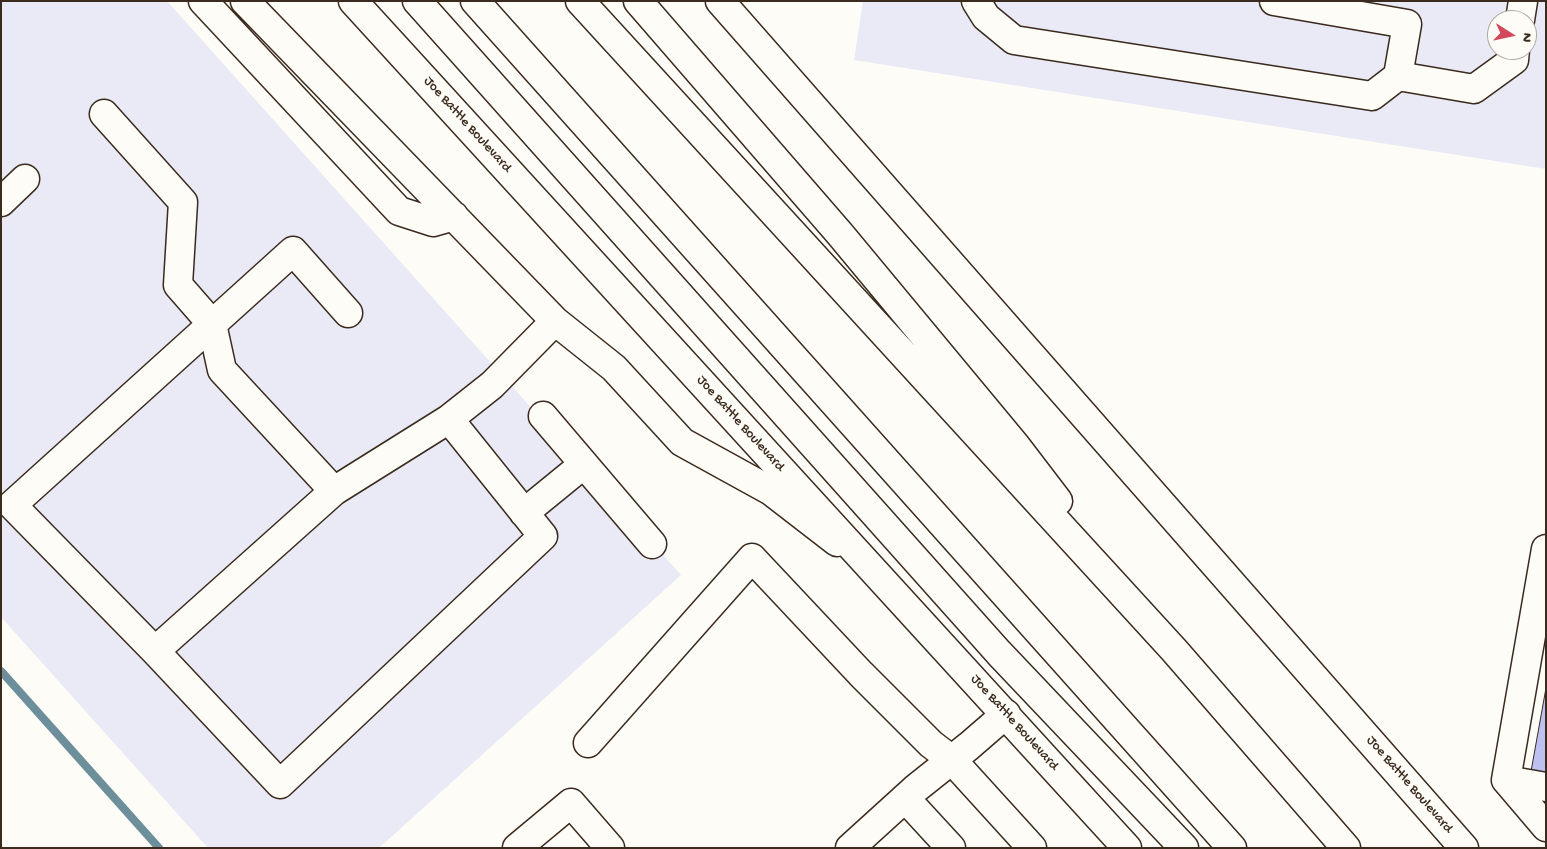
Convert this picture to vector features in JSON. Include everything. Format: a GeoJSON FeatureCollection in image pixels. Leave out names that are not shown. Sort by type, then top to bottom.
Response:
{"type":"FeatureCollection","features":[{"type":"Feature","properties":{"kind":"main road"},"geometry":{"type":"LineString","coordinates":[[204,1],[399,211],[433,222],[454,216]]}},
{"type":"Feature","properties":{"kind":"main road"},"geometry":{"type":"LineString","coordinates":[[245,1],[555,321],[614,368],[682,442],[771,491],[872,568]]}},
{"type":"Feature","properties":{"kind":"main road","name":"Joe Battle Boulevard"},"geometry":{"type":"LineString","coordinates":[[353,1],[1127,848]]}},
{"type":"Feature","properties":{"kind":"main road"},"geometry":{"type":"LineString","coordinates":[[417,1],[986,638],[1184,848]]}},
{"type":"Feature","properties":{"kind":"main road"},"geometry":{"type":"LineString","coordinates":[[475,1],[1232,848]]}},
{"type":"Feature","properties":{"kind":"main road"},"geometry":{"type":"LineString","coordinates":[[580,1],[1174,650],[1346,848]]}},
{"type":"Feature","properties":{"kind":"main road"},"geometry":{"type":"LineString","coordinates":[[638,1],[840,234],[1010,438],[1174,650]]}},
{"type":"Feature","properties":{"kind":"main road","name":"Joe Battle Boulevard"},"geometry":{"type":"LineString","coordinates":[[720,1],[1464,848]]}},
{"type":"Feature","properties":{"kind":"main road"},"geometry":{"type":"LineString","coordinates":[[976,1],[986,17],[1014,40],[1372,96],[1398,76],[1407,24],[1274,1]]}},
{"type":"Feature","properties":{"kind":"main road"},"geometry":{"type":"LineString","coordinates":[[1398,76],[1474,89],[1514,60]]}},
{"type":"Feature","properties":{"kind":"main road"},"geometry":{"type":"LineString","coordinates":[[104,114],[183,202],[178,285],[212,324],[222,370],[334,491]]}},
{"type":"Feature","properties":{"kind":"main road"},"geometry":{"type":"LineString","coordinates":[[1,202],[25,178]]}},
{"type":"Feature","properties":{"kind":"main road"},"geometry":{"type":"LineString","coordinates":[[348,313],[293,251],[212,324],[6,500],[155,651],[280,784],[543,536],[449,419]]}},
{"type":"Feature","properties":{"kind":"main road"},"geometry":{"type":"LineString","coordinates":[[155,651],[334,491],[449,419],[492,385],[555,321]]}},
{"type":"Feature","properties":{"kind":"main road"},"geometry":{"type":"LineString","coordinates":[[543,416],[652,544]]}},
{"type":"Feature","properties":{"kind":"main road"},"geometry":{"type":"LineString","coordinates":[[524,513],[584,464]]}},
{"type":"Feature","properties":{"kind":"main road"},"geometry":{"type":"LineString","coordinates":[[1506,780],[1543,588],[1546,549]]}},
{"type":"Feature","properties":{"kind":"main road"},"geometry":{"type":"LineString","coordinates":[[588,743],[752,558],[889,702],[931,744],[952,760],[1032,848]]}},
{"type":"Feature","properties":{"kind":"main road"},"geometry":{"type":"LineString","coordinates":[[850,848],[905,798],[1006,714]]}},
{"type":"Feature","properties":{"kind":"main road"},"geometry":{"type":"LineString","coordinates":[[1506,780],[1546,787]]}},
{"type":"Feature","properties":{"kind":"main road"},"geometry":{"type":"LineString","coordinates":[[1506,780],[1546,827]]}},
{"type":"Feature","properties":{"kind":"main road"},"geometry":{"type":"LineString","coordinates":[[905,798],[951,848]]}},
{"type":"Feature","properties":{"kind":"main road"},"geometry":{"type":"LineString","coordinates":[[517,848],[571,803],[610,848]]}},
{"type":"Feature","properties":{"kind":"shaded area"},"geometry":{"type":"Polygon","coordinates":[[[1,1],[167,1],[681,575],[379,848],[208,848],[1,617],[1,1]]]}},
{"type":"Feature","properties":{"kind":"shaded area"},"geometry":{"type":"Polygon","coordinates":[[[863,1],[1546,1],[1546,169],[854,60],[863,1]]]}},
{"type":"Feature","properties":{"kind":"building"},"geometry":{"type":"Polygon","coordinates":[[[1546,688],[1546,780],[1530,777],[1546,688]]]}},
{"type":"Feature","properties":{"kind":"waterway"},"geometry":{"type":"LineString","coordinates":[[1,671],[159,848]]}}]}
